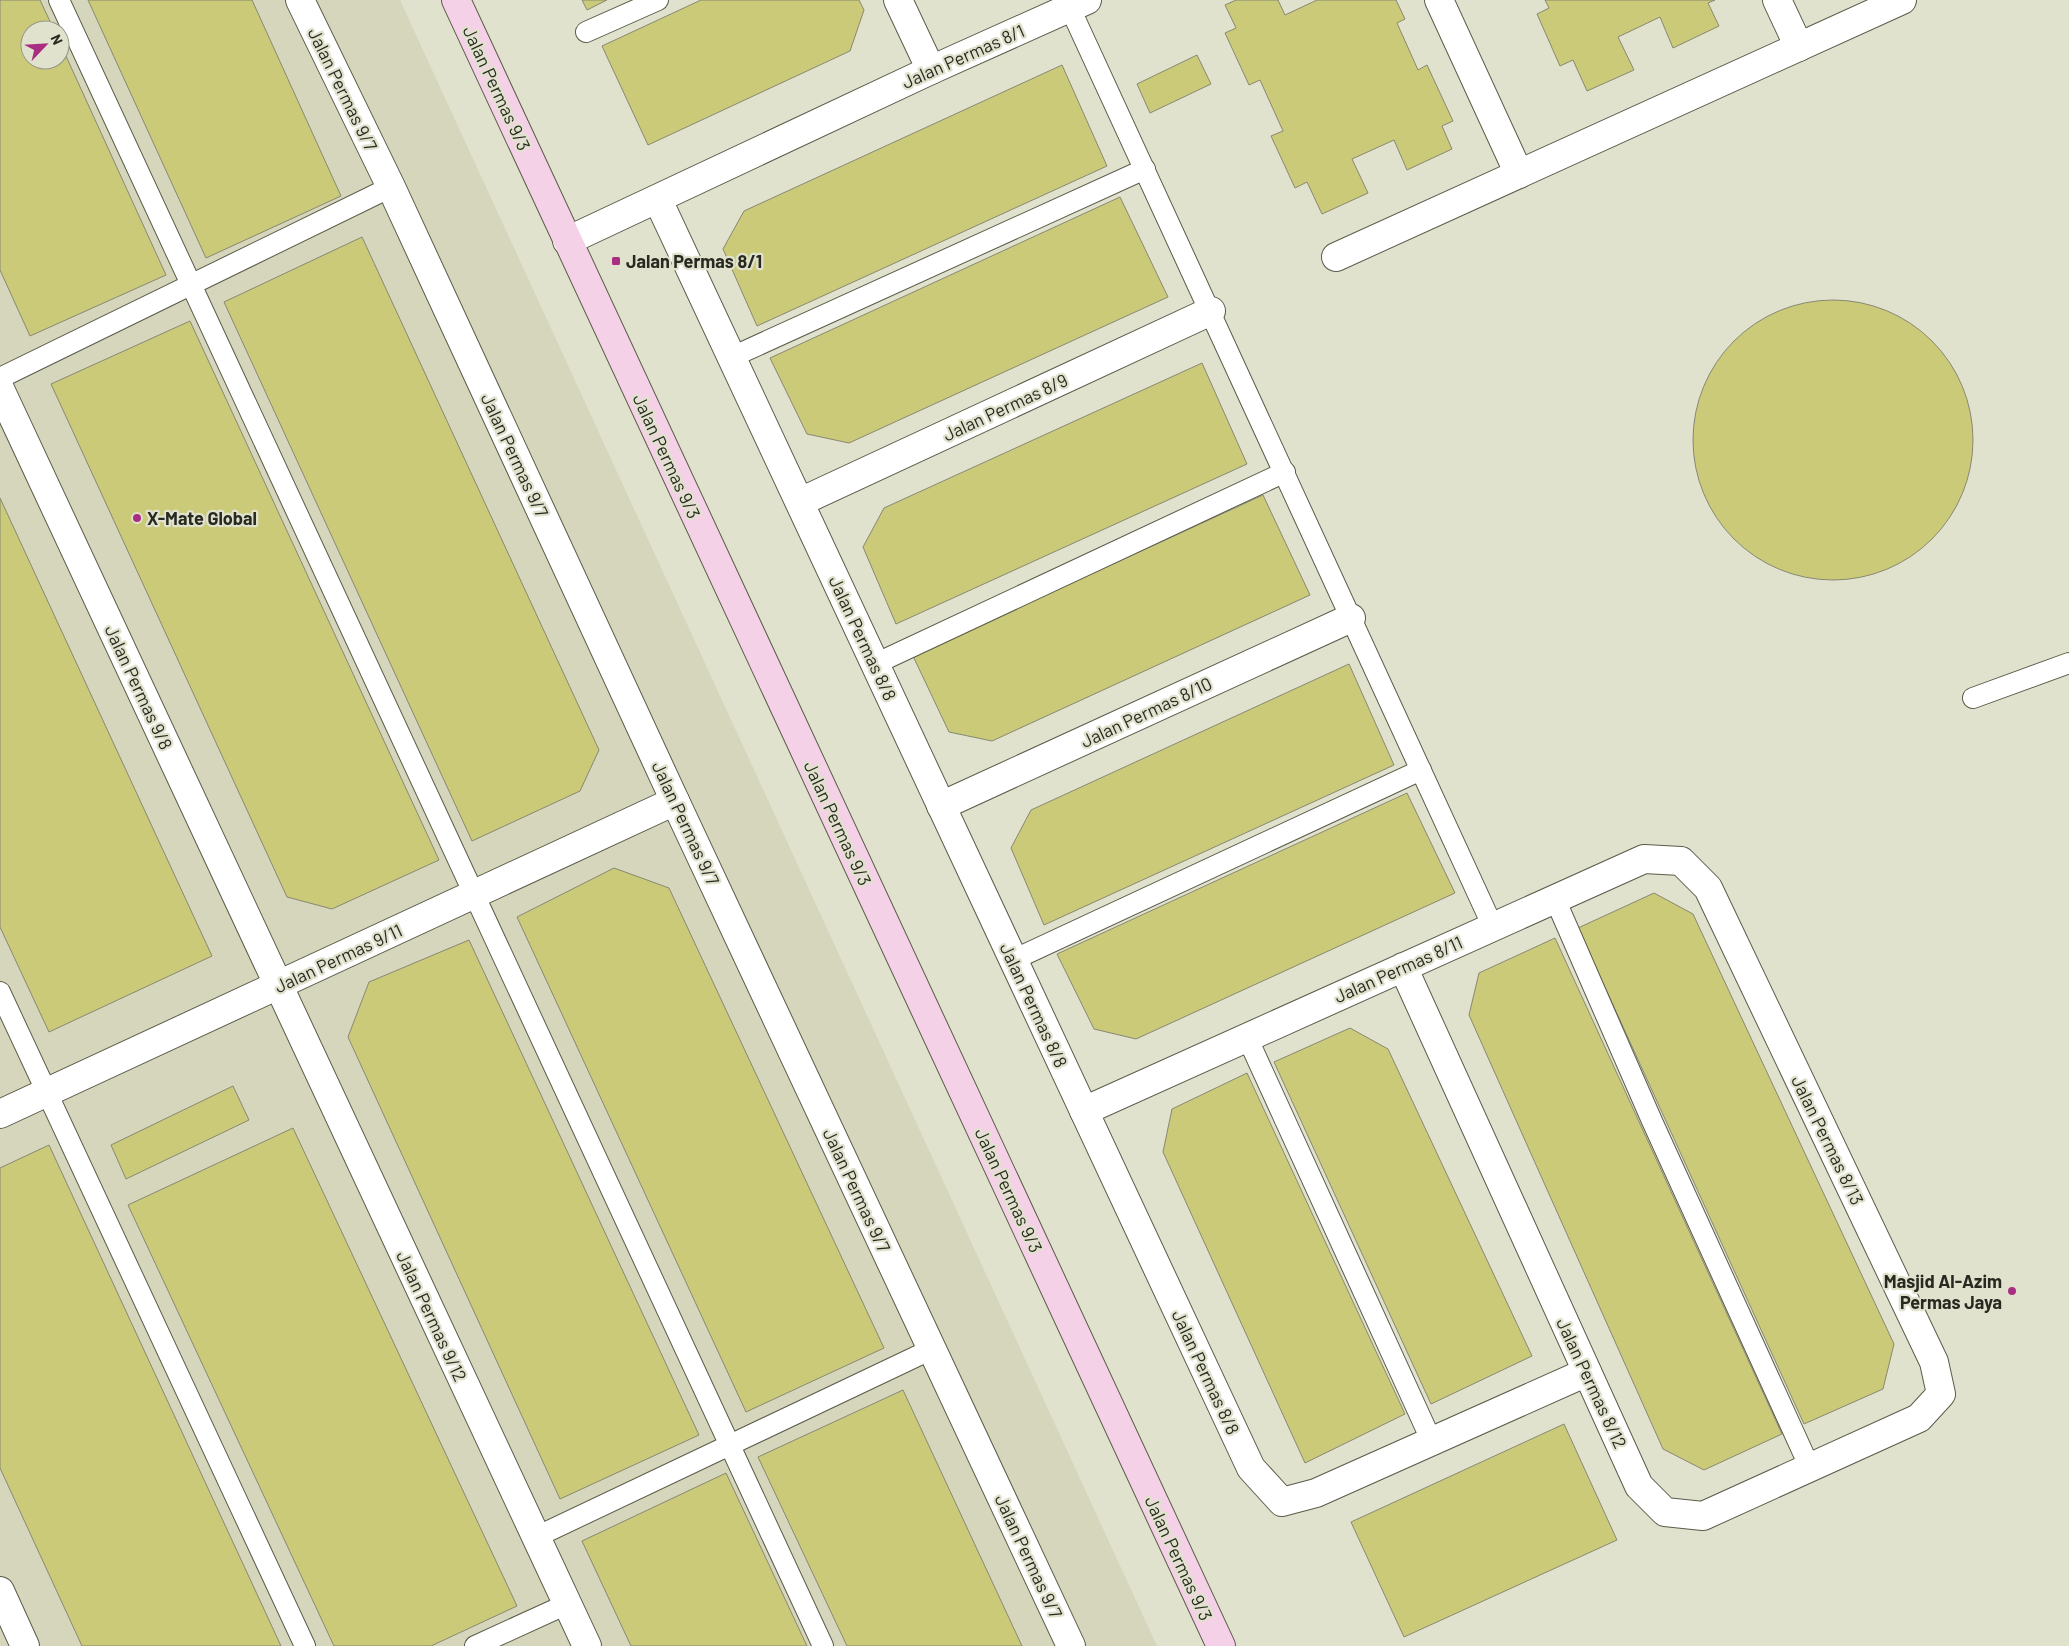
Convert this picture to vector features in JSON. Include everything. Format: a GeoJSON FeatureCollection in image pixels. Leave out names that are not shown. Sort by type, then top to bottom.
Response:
{"type":"FeatureCollection","features":[{"type":"Feature","properties":{"kind":"street","name":"Jalan Permas 9/7"},"geometry":{"type":"LineString","coordinates":[[300,0],[392,187],[675,801],[1071,1646]]}},
{"type":"Feature","properties":{"kind":"street","name":"Jalan Permas 9/3"},"geometry":{"type":"LineString","coordinates":[[456,0],[1220,1646]]}},
{"type":"Feature","properties":{"kind":"street"},"geometry":{"type":"LineString","coordinates":[[898,0],[931,70]]}},
{"type":"Feature","properties":{"kind":"street"},"geometry":{"type":"LineString","coordinates":[[1439,0],[1519,174]]}},
{"type":"Feature","properties":{"kind":"street"},"geometry":{"type":"LineString","coordinates":[[1777,0],[1799,47]]}},
{"type":"Feature","properties":{"kind":"street"},"geometry":{"type":"LineString","coordinates":[[1336,257],[1902,0]]}},
{"type":"Feature","properties":{"kind":"street","name":"Jalan Permas 8/1"},"geometry":{"type":"LineString","coordinates":[[567,241],[658,200],[931,70],[1078,4]]}},
{"type":"Feature","properties":{"kind":"street","name":"Jalan Permas 8/8"},"geometry":{"type":"LineString","coordinates":[[658,200],[1251,1468],[1282,1502],[1316,1493],[1587,1372]]}},
{"type":"Feature","properties":{"kind":"street","name":"Jalan Permas 8/9"},"geometry":{"type":"LineString","coordinates":[[800,502],[1211,311]]}},
{"type":"Feature","properties":{"kind":"street","name":"Jalan Permas 9/8"},"geometry":{"type":"LineString","coordinates":[[0,389],[278,986]]}},
{"type":"Feature","properties":{"kind":"street","name":"Jalan Permas 8/10"},"geometry":{"type":"LineString","coordinates":[[941,806],[1351,618]]}},
{"type":"Feature","properties":{"kind":"street","name":"Jalan Permas 9/11"},"geometry":{"type":"LineString","coordinates":[[0,1114],[675,801]]}},
{"type":"Feature","properties":{"kind":"street","name":"Jalan Permas 8/11"},"geometry":{"type":"LineString","coordinates":[[1084,1111],[1644,859],[1680,862],[1708,888]]}},
{"type":"Feature","properties":{"kind":"street","name":"Jalan Permas 8/13"},"geometry":{"type":"LineString","coordinates":[[1708,888],[1934,1362],[1941,1394]]}},
{"type":"Feature","properties":{"kind":"street","name":"Jalan Permas 8/12"},"geometry":{"type":"LineString","coordinates":[[1403,967],[1639,1486],[1665,1512],[1703,1516],[1919,1418],[1941,1394]]}},
{"type":"Feature","properties":{"kind":"street","name":"Jalan Permas 9/12"},"geometry":{"type":"LineString","coordinates":[[278,986],[587,1646]]}},
{"type":"Feature","properties":{"kind":"street"},"geometry":{"type":"LineString","coordinates":[[0,1591],[25,1646]]}},
{"type":"Feature","properties":{"kind":"lane"},"geometry":{"type":"LineString","coordinates":[[59,0],[824,1646]]}},
{"type":"Feature","properties":{"kind":"lane"},"geometry":{"type":"LineString","coordinates":[[586,32],[658,0]]}},
{"type":"Feature","properties":{"kind":"lane"},"geometry":{"type":"LineString","coordinates":[[1078,4],[1145,169],[1492,927]]}},
{"type":"Feature","properties":{"kind":"lane"},"geometry":{"type":"LineString","coordinates":[[732,357],[1145,169]]}},
{"type":"Feature","properties":{"kind":"lane"},"geometry":{"type":"LineString","coordinates":[[0,378],[392,187]]}},
{"type":"Feature","properties":{"kind":"lane"},"geometry":{"type":"LineString","coordinates":[[875,664],[1285,472]]}},
{"type":"Feature","properties":{"kind":"lane"},"geometry":{"type":"LineString","coordinates":[[1973,698],[2069,663]]}},
{"type":"Feature","properties":{"kind":"lane"},"geometry":{"type":"LineString","coordinates":[[1013,960],[1421,770]]}},
{"type":"Feature","properties":{"kind":"lane"},"geometry":{"type":"LineString","coordinates":[[1555,899],[1652,1121],[1810,1468]]}},
{"type":"Feature","properties":{"kind":"lane"},"geometry":{"type":"LineString","coordinates":[[0,992],[305,1646]]}},
{"type":"Feature","properties":{"kind":"lane"},"geometry":{"type":"LineString","coordinates":[[1247,1037],[1432,1442]]}},
{"type":"Feature","properties":{"kind":"lane"},"geometry":{"type":"LineString","coordinates":[[536,1537],[932,1349]]}},
{"type":"Feature","properties":{"kind":"lane"},"geometry":{"type":"LineString","coordinates":[[475,1646],[567,1604]]}},
{"type":"Feature","properties":{"kind":"shaded area"},"geometry":{"type":"Polygon","coordinates":[[[0,0],[400,0],[1157,1646],[0,1646],[0,0]]]}},
{"type":"Feature","properties":{"kind":"building"},"geometry":{"type":"Polygon","coordinates":[[[0,0],[40,0],[49,20],[20,20],[20,70],[70,70],[70,65],[166,275],[30,336],[0,270],[0,0]]]}},
{"type":"Feature","properties":{"kind":"building"},"geometry":{"type":"Polygon","coordinates":[[[88,0],[252,0],[341,196],[206,258],[88,0]]]}},
{"type":"Feature","properties":{"kind":"building"},"geometry":{"type":"Polygon","coordinates":[[[582,0],[607,0],[587,10],[582,0]]]}},
{"type":"Feature","properties":{"kind":"building"},"geometry":{"type":"Polygon","coordinates":[[[701,0],[859,0],[864,10],[850,51],[648,145],[602,46],[701,0]]]}},
{"type":"Feature","properties":{"kind":"building"},"geometry":{"type":"Polygon","coordinates":[[[1236,0],[1278,0],[1285,15],[1317,0],[1396,0],[1405,19],[1397,23],[1418,70],[1427,65],[1453,121],[1442,126],[1452,149],[1407,170],[1394,140],[1352,159],[1368,193],[1322,214],[1307,182],[1295,188],[1271,136],[1283,131],[1260,80],[1249,85],[1225,33],[1236,28],[1225,5],[1236,0]]]}},
{"type":"Feature","properties":{"kind":"building"},"geometry":{"type":"Polygon","coordinates":[[[1545,0],[1715,0],[1708,3],[1719,26],[1673,48],[1660,17],[1618,37],[1634,70],[1587,91],[1573,60],[1560,66],[1537,14],[1549,8],[1545,0]]]}},
{"type":"Feature","properties":{"kind":"building"},"geometry":{"type":"Polygon","coordinates":[[[1197,55],[1211,84],[1150,113],[1137,84],[1197,55]]]}},
{"type":"Feature","properties":{"kind":"building"},"geometry":{"type":"Polygon","coordinates":[[[1062,65],[1107,166],[757,326],[723,249],[744,211],[1062,65]]]}},
{"type":"Feature","properties":{"kind":"building"},"geometry":{"type":"Polygon","coordinates":[[[1120,197],[1168,297],[849,443],[807,434],[770,358],[1120,197]]]}},
{"type":"Feature","properties":{"kind":"building"},"geometry":{"type":"Polygon","coordinates":[[[362,237],[599,750],[580,791],[472,841],[224,302],[362,237]]]}},
{"type":"Feature","properties":{"kind":"building"},"geometry":{"type":"Polygon","coordinates":[[[1833,300],[1860,303],[1887,311],[1911,324],[1932,341],[1949,362],[1962,386],[1970,413],[1973,440],[1970,467],[1962,494],[1949,518],[1932,539],[1911,556],[1887,569],[1860,577],[1833,580],[1806,577],[1779,569],[1755,556],[1734,539],[1717,518],[1704,494],[1696,467],[1693,440],[1696,413],[1704,386],[1717,362],[1734,341],[1755,324],[1779,311],[1806,303],[1833,300]]]}},
{"type":"Feature","properties":{"kind":"building"},"geometry":{"type":"Polygon","coordinates":[[[190,321],[439,860],[332,909],[287,897],[51,384],[190,321]]]}},
{"type":"Feature","properties":{"kind":"building"},"geometry":{"type":"Polygon","coordinates":[[[1202,363],[1247,464],[896,624],[863,547],[884,508],[1202,363]]]}},
{"type":"Feature","properties":{"kind":"building"},"geometry":{"type":"Polygon","coordinates":[[[1263,495],[1310,595],[992,741],[949,732],[913,656],[1263,495]]]}},
{"type":"Feature","properties":{"kind":"building"},"geometry":{"type":"Polygon","coordinates":[[[0,498],[212,956],[49,1032],[0,927],[0,498]]]}},
{"type":"Feature","properties":{"kind":"building"},"geometry":{"type":"Polygon","coordinates":[[[1349,664],[1394,765],[1044,925],[1011,848],[1031,810],[1349,664]]]}},
{"type":"Feature","properties":{"kind":"building"},"geometry":{"type":"Polygon","coordinates":[[[1407,793],[1455,893],[1136,1039],[1094,1029],[1057,954],[1407,793]]]}},
{"type":"Feature","properties":{"kind":"building"},"geometry":{"type":"Polygon","coordinates":[[[614,868],[669,888],[884,1348],[746,1412],[517,917],[614,868]]]}},
{"type":"Feature","properties":{"kind":"building"},"geometry":{"type":"Polygon","coordinates":[[[1654,893],[1693,914],[1894,1344],[1883,1389],[1804,1424],[1578,928],[1654,893]]]}},
{"type":"Feature","properties":{"kind":"building"},"geometry":{"type":"Polygon","coordinates":[[[1555,938],[1782,1434],[1704,1470],[1663,1449],[1469,1015],[1479,973],[1555,938]]]}},
{"type":"Feature","properties":{"kind":"building"},"geometry":{"type":"Polygon","coordinates":[[[469,940],[699,1435],[560,1499],[348,1037],[369,982],[469,940]]]}},
{"type":"Feature","properties":{"kind":"building"},"geometry":{"type":"Polygon","coordinates":[[[1350,1028],[1388,1049],[1532,1356],[1431,1404],[1274,1062],[1350,1028]]]}},
{"type":"Feature","properties":{"kind":"building"},"geometry":{"type":"Polygon","coordinates":[[[1247,1073],[1405,1414],[1305,1463],[1163,1152],[1172,1109],[1247,1073]]]}},
{"type":"Feature","properties":{"kind":"building"},"geometry":{"type":"Polygon","coordinates":[[[233,1086],[249,1120],[126,1179],[111,1145],[233,1086]]]}},
{"type":"Feature","properties":{"kind":"building"},"geometry":{"type":"Polygon","coordinates":[[[293,1128],[517,1606],[431,1646],[334,1646],[128,1205],[293,1128]]]}},
{"type":"Feature","properties":{"kind":"building"},"geometry":{"type":"Polygon","coordinates":[[[49,1145],[281,1646],[82,1646],[0,1468],[0,1168],[49,1145]]]}},
{"type":"Feature","properties":{"kind":"building"},"geometry":{"type":"Polygon","coordinates":[[[903,1390],[1022,1646],[847,1646],[758,1457],[903,1390]]]}},
{"type":"Feature","properties":{"kind":"building"},"geometry":{"type":"Polygon","coordinates":[[[1564,1424],[1617,1540],[1404,1637],[1351,1522],[1564,1424]]]}},
{"type":"Feature","properties":{"kind":"building"},"geometry":{"type":"Polygon","coordinates":[[[726,1473],[807,1646],[631,1646],[582,1541],[726,1473]]]}},
{"type":"Feature","properties":{"kind":"place","name":"Jalan Permas 8/1"},"geometry":{"type":"Point","coordinates":[616,261]}},
{"type":"Feature","properties":{"kind":"place","name":"X-Mate Global"},"geometry":{"type":"Point","coordinates":[137,518]}},
{"type":"Feature","properties":{"kind":"place","name":"Masjid Al-Azim Permas Jaya"},"geometry":{"type":"Point","coordinates":[2012,1291]}}]}
